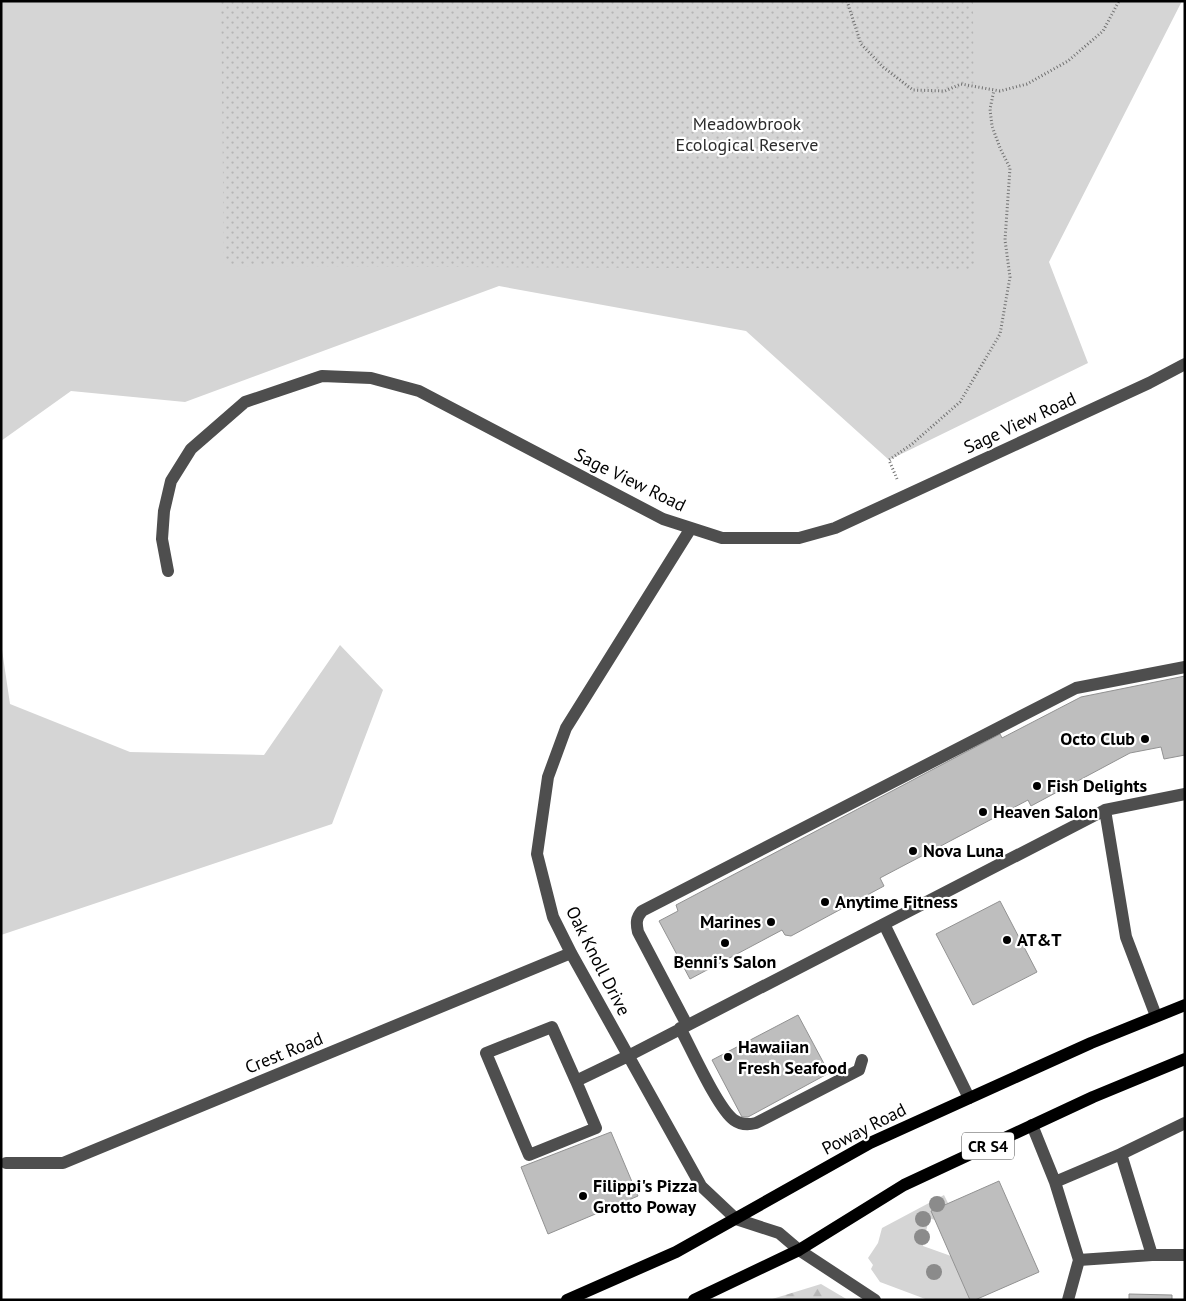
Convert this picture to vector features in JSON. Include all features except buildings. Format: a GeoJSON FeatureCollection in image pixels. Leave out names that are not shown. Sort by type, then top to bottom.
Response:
{"type":"FeatureCollection","features":[{"type":"Feature","properties":{"kind":"main road","name":"Poway Road"},"geometry":{"type":"LineString","coordinates":[[566,1300],[676,1252],[870,1143],[1091,1043],[1185,1005]]}},
{"type":"Feature","properties":{"kind":"main road","name":"CR S4"},"geometry":{"type":"LineString","coordinates":[[694,1300],[799,1250],[904,1185],[1093,1097],[1185,1059]]}},
{"type":"Feature","properties":{"kind":"street","name":"Sage View Road"},"geometry":{"type":"LineString","coordinates":[[168,572],[162,539],[164,511],[171,481],[191,449],[245,402],[322,376],[371,378],[419,391],[663,519],[722,538],[799,538],[835,528],[1149,383],[1185,364]]}},
{"type":"Feature","properties":{"kind":"street","name":"Oak Knoll Drive"},"geometry":{"type":"LineString","coordinates":[[691,528],[566,728],[548,778],[537,854],[553,917],[571,953],[701,1186],[736,1218],[779,1232],[799,1250]]}},
{"type":"Feature","properties":{"kind":"street"},"geometry":{"type":"LineString","coordinates":[[862,1060],[859,1070],[756,1122],[748,1125],[739,1123],[724,1112],[638,932],[636,923],[638,916],[642,911],[1076,688],[1185,666]]}},
{"type":"Feature","properties":{"kind":"street"},"geometry":{"type":"LineString","coordinates":[[576,1081],[1105,810],[1185,794]]}},
{"type":"Feature","properties":{"kind":"street"},"geometry":{"type":"LineString","coordinates":[[1105,810],[1126,937],[1156,1016]]}},
{"type":"Feature","properties":{"kind":"street"},"geometry":{"type":"LineString","coordinates":[[884,924],[969,1098]]}},
{"type":"Feature","properties":{"kind":"street","name":"Crest Road"},"geometry":{"type":"LineString","coordinates":[[6,1163],[63,1163],[571,953]]}},
{"type":"Feature","properties":{"kind":"street"},"geometry":{"type":"LineString","coordinates":[[552,1027],[576,1081],[596,1128],[529,1155],[486,1053],[552,1027]]}},
{"type":"Feature","properties":{"kind":"street"},"geometry":{"type":"LineString","coordinates":[[1055,1182],[1185,1124]]}},
{"type":"Feature","properties":{"kind":"street"},"geometry":{"type":"LineString","coordinates":[[1032,1125],[1055,1182],[1079,1260],[1068,1300]]}},
{"type":"Feature","properties":{"kind":"street"},"geometry":{"type":"LineString","coordinates":[[1121,1154],[1152,1255]]}},
{"type":"Feature","properties":{"kind":"street"},"geometry":{"type":"LineString","coordinates":[[799,1250],[875,1300]]}},
{"type":"Feature","properties":{"kind":"street"},"geometry":{"type":"LineString","coordinates":[[1079,1260],[1152,1255],[1185,1255]]}},
{"type":"Feature","properties":{"kind":"path"},"geometry":{"type":"LineString","coordinates":[[847,1],[861,44],[883,67],[913,90],[946,91],[961,84],[1000,91],[1028,84],[1068,61],[1103,31],[1119,1]]}},
{"type":"Feature","properties":{"kind":"path"},"geometry":{"type":"LineString","coordinates":[[904,496],[889,460],[912,444],[960,402],[1000,334],[1010,277],[1005,240],[1010,168],[992,126],[990,109],[994,90]]}},
{"type":"Feature","properties":{"kind":"green space"},"geometry":{"type":"Polygon","coordinates":[[[1,1],[1182,1],[1049,262],[1088,363],[889,460],[746,331],[499,286],[185,402],[71,391],[1,441],[1,1]]]}},
{"type":"Feature","properties":{"kind":"green space","name":"Meadowbrook Ecological Reserve"},"geometry":{"type":"Polygon","coordinates":[[[221,1],[973,1],[975,269],[224,266],[221,1]]]}},
{"type":"Feature","properties":{"kind":"green space"},"geometry":{"type":"Polygon","coordinates":[[[1,643],[10,704],[130,752],[264,755],[340,645],[383,690],[332,824],[1,935],[1,643]]]}},
{"type":"Feature","properties":{"kind":"green space"},"geometry":{"type":"Polygon","coordinates":[[[944,1195],[948,1203],[932,1211],[935,1220],[929,1218],[923,1246],[951,1256],[970,1300],[928,1300],[880,1282],[871,1269],[873,1265],[868,1258],[878,1243],[882,1228],[944,1195]]]}},
{"type":"Feature","properties":{"kind":"green space"},"geometry":{"type":"Polygon","coordinates":[[[821,1284],[848,1300],[769,1300],[821,1284]]]}},
{"type":"Feature","properties":{"kind":"place","name":"Octo Club"},"geometry":{"type":"Point","coordinates":[1145,739]}},
{"type":"Feature","properties":{"kind":"place","name":"Fish Delights"},"geometry":{"type":"Point","coordinates":[1037,786]}},
{"type":"Feature","properties":{"kind":"place","name":"Heaven Salon"},"geometry":{"type":"Point","coordinates":[983,812]}},
{"type":"Feature","properties":{"kind":"place","name":"Nova Luna"},"geometry":{"type":"Point","coordinates":[913,851]}},
{"type":"Feature","properties":{"kind":"place","name":"Anytime Fitness"},"geometry":{"type":"Point","coordinates":[825,902]}},
{"type":"Feature","properties":{"kind":"place","name":"Marines"},"geometry":{"type":"Point","coordinates":[771,922]}},
{"type":"Feature","properties":{"kind":"place","name":"AT&T"},"geometry":{"type":"Point","coordinates":[1007,940]}},
{"type":"Feature","properties":{"kind":"place","name":"Benni's Salon"},"geometry":{"type":"Point","coordinates":[725,943]}},
{"type":"Feature","properties":{"kind":"place","name":"Hawaiian Fresh Seafood"},"geometry":{"type":"Point","coordinates":[728,1057]}},
{"type":"Feature","properties":{"kind":"place","name":"Filippi's Pizza Grotto Poway"},"geometry":{"type":"Point","coordinates":[583,1196]}}]}
